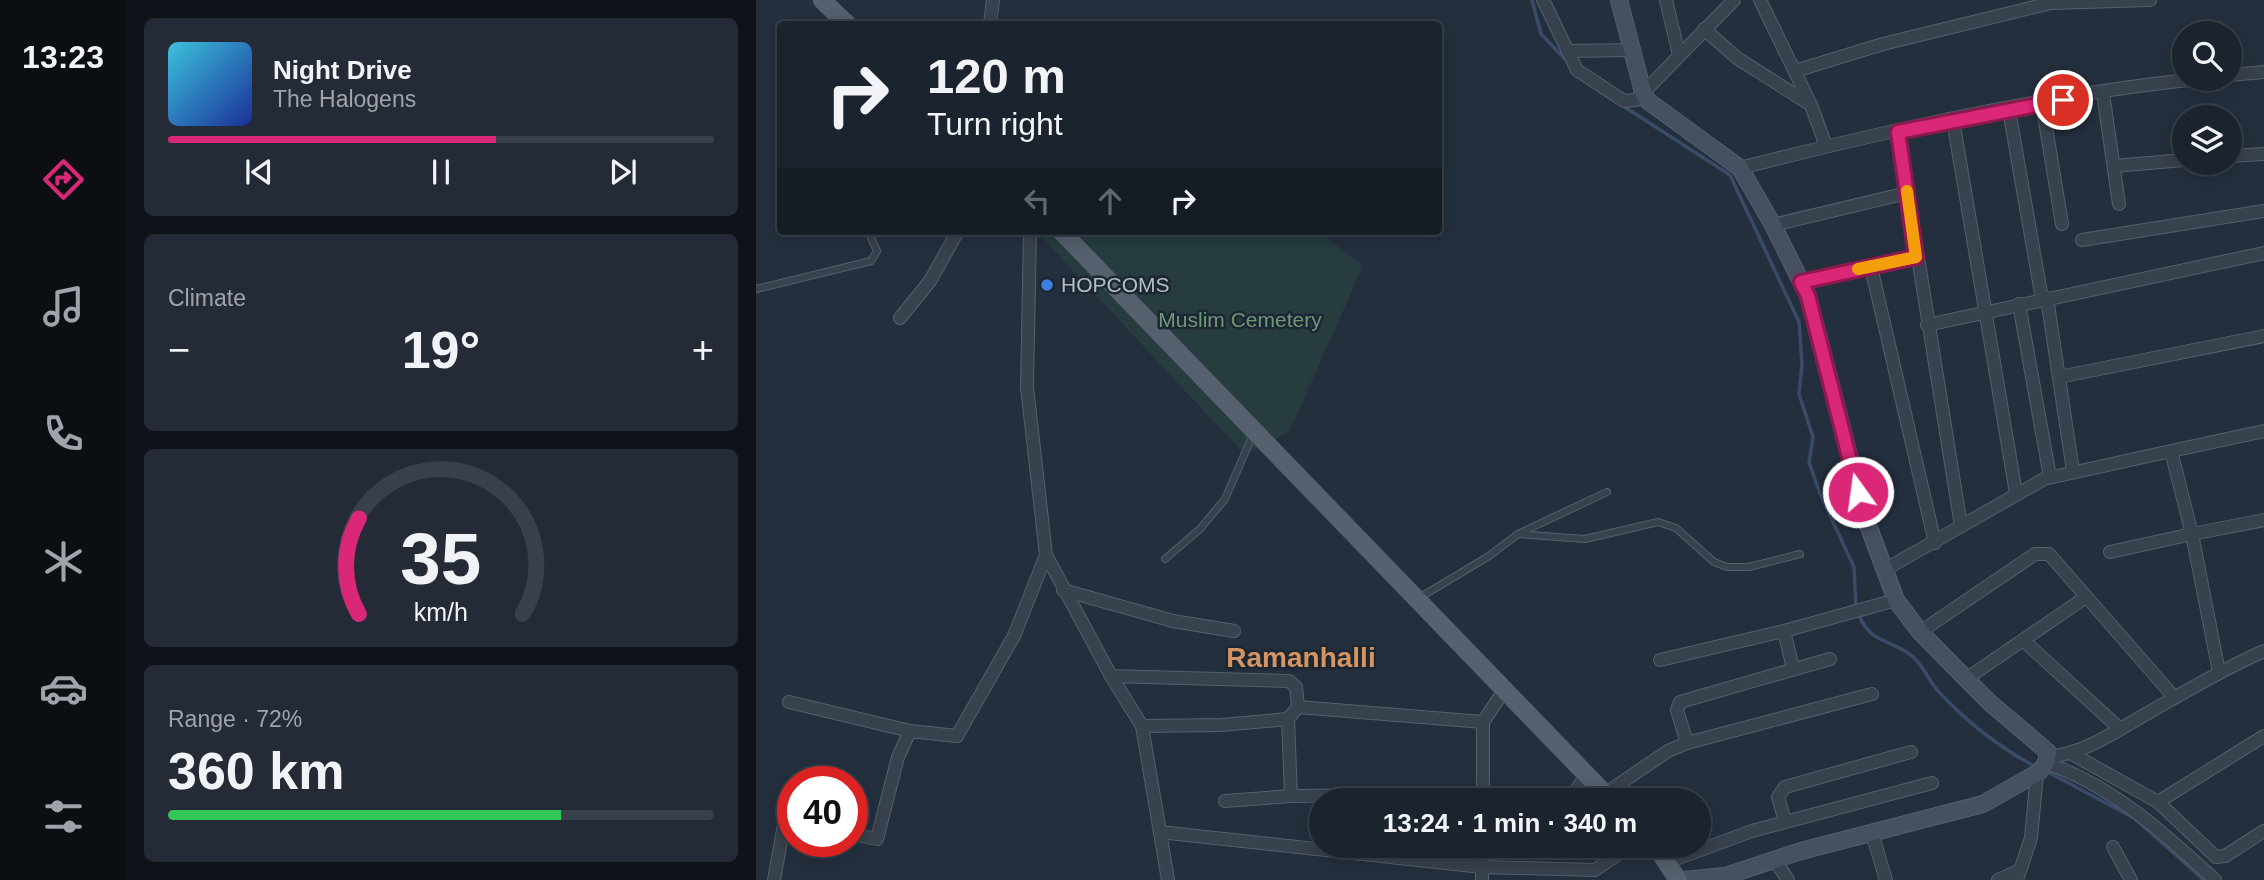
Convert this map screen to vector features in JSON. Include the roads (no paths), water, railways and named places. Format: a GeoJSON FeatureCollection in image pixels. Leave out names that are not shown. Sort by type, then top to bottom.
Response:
{"type":"FeatureCollection","features":[{"type":"Feature","properties":{"kind":"main road"},"geometry":{"type":"LineString","coordinates":[[822,0],[844,21]]}},
{"type":"Feature","properties":{"kind":"main road"},"geometry":{"type":"LineString","coordinates":[[1065,235],[1599,788]]}},
{"type":"Feature","properties":{"kind":"main road"},"geometry":{"type":"LineString","coordinates":[[1664,858],[1678,880]]}},
{"type":"Feature","properties":{"kind":"street"},"geometry":{"type":"LineString","coordinates":[[990,21],[993,0]]}},
{"type":"Feature","properties":{"kind":"street"},"geometry":{"type":"LineString","coordinates":[[1543,0],[1577,70],[1624,101],[1636,100],[1704,29],[1718,7],[1734,0]]}},
{"type":"Feature","properties":{"kind":"street"},"geometry":{"type":"LineString","coordinates":[[1619,0],[1630,50],[1648,101],[1740,169],[1773,225],[1808,296],[1865,517],[1896,600],[1920,632],[1989,702],[2045,747],[2031,838],[2018,875],[1998,880]]}},
{"type":"Feature","properties":{"kind":"street"},"geometry":{"type":"LineString","coordinates":[[1666,0],[1679,55]]}},
{"type":"Feature","properties":{"kind":"street"},"geometry":{"type":"LineString","coordinates":[[1760,0],[1811,105],[1826,146]]}},
{"type":"Feature","properties":{"kind":"street"},"geometry":{"type":"LineString","coordinates":[[1795,71],[1883,44],[2051,3],[2150,0]]}},
{"type":"Feature","properties":{"kind":"street"},"geometry":{"type":"LineString","coordinates":[[1704,29],[1737,58],[1811,105]]}},
{"type":"Feature","properties":{"kind":"street"},"geometry":{"type":"LineString","coordinates":[[1567,51],[1630,50]]}},
{"type":"Feature","properties":{"kind":"street"},"geometry":{"type":"LineString","coordinates":[[2242,74],[2264,72]]}},
{"type":"Feature","properties":{"kind":"street"},"geometry":{"type":"LineString","coordinates":[[1740,169],[1826,146],[1953,120],[2172,83]]}},
{"type":"Feature","properties":{"kind":"street"},"geometry":{"type":"LineString","coordinates":[[2104,93],[2119,204]]}},
{"type":"Feature","properties":{"kind":"street"},"geometry":{"type":"LineString","coordinates":[[2042,103],[2062,224]]}},
{"type":"Feature","properties":{"kind":"street"},"geometry":{"type":"LineString","coordinates":[[2009,110],[2045,298],[2073,471]]}},
{"type":"Feature","properties":{"kind":"street"},"geometry":{"type":"LineString","coordinates":[[1953,120],[2015,493]]}},
{"type":"Feature","properties":{"kind":"street"},"geometry":{"type":"LineString","coordinates":[[1898,132],[1961,526]]}},
{"type":"Feature","properties":{"kind":"street"},"geometry":{"type":"LineString","coordinates":[[2242,155],[2264,154]]}},
{"type":"Feature","properties":{"kind":"street"},"geometry":{"type":"LineString","coordinates":[[2114,166],[2172,161]]}},
{"type":"Feature","properties":{"kind":"street"},"geometry":{"type":"LineString","coordinates":[[1773,225],[1907,193]]}},
{"type":"Feature","properties":{"kind":"street"},"geometry":{"type":"LineString","coordinates":[[2082,240],[2264,211]]}},
{"type":"Feature","properties":{"kind":"street"},"geometry":{"type":"LineString","coordinates":[[900,318],[930,281],[956,235]]}},
{"type":"Feature","properties":{"kind":"street"},"geometry":{"type":"LineString","coordinates":[[1030,235],[1027,387],[1046,555],[1111,676],[1142,726],[1168,880]]}},
{"type":"Feature","properties":{"kind":"street"},"geometry":{"type":"LineString","coordinates":[[1927,325],[2264,253]]}},
{"type":"Feature","properties":{"kind":"street"},"geometry":{"type":"LineString","coordinates":[[1801,282],[1916,257]]}},
{"type":"Feature","properties":{"kind":"street"},"geometry":{"type":"LineString","coordinates":[[1871,267],[1935,543]]}},
{"type":"Feature","properties":{"kind":"street"},"geometry":{"type":"LineString","coordinates":[[2020,304],[2050,477]]}},
{"type":"Feature","properties":{"kind":"street"},"geometry":{"type":"LineString","coordinates":[[2059,377],[2264,336]]}},
{"type":"Feature","properties":{"kind":"street"},"geometry":{"type":"LineString","coordinates":[[1884,570],[1935,543],[2015,493],[2050,477],[2264,431]]}},
{"type":"Feature","properties":{"kind":"street"},"geometry":{"type":"LineString","coordinates":[[2171,451],[2192,534],[2219,672]]}},
{"type":"Feature","properties":{"kind":"street"},"geometry":{"type":"LineString","coordinates":[[2110,552],[2264,520]]}},
{"type":"Feature","properties":{"kind":"street"},"geometry":{"type":"LineString","coordinates":[[1920,632],[2035,554],[2053,556],[2174,697]]}},
{"type":"Feature","properties":{"kind":"street"},"geometry":{"type":"LineString","coordinates":[[789,702],[910,731],[957,736],[1014,636],[1046,555]]}},
{"type":"Feature","properties":{"kind":"street"},"geometry":{"type":"LineString","coordinates":[[1063,590],[1173,621],[1234,631]]}},
{"type":"Feature","properties":{"kind":"street"},"geometry":{"type":"LineString","coordinates":[[1966,679],[2086,597]]}},
{"type":"Feature","properties":{"kind":"street"},"geometry":{"type":"LineString","coordinates":[[1660,660],[1784,631],[1896,600]]}},
{"type":"Feature","properties":{"kind":"street"},"geometry":{"type":"LineString","coordinates":[[1784,631],[1793,668]]}},
{"type":"Feature","properties":{"kind":"street"},"geometry":{"type":"LineString","coordinates":[[2023,640],[2120,729]]}},
{"type":"Feature","properties":{"kind":"street"},"geometry":{"type":"LineString","coordinates":[[1684,880],[1725,876],[1774,859],[1983,804],[2043,766],[2072,754],[2219,672],[2264,651]]}},
{"type":"Feature","properties":{"kind":"street"},"geometry":{"type":"LineString","coordinates":[[1687,743],[1677,710],[1679,702],[1830,659]]}},
{"type":"Feature","properties":{"kind":"street"},"geometry":{"type":"LineString","coordinates":[[1111,676],[1289,681],[1296,687],[1298,707],[1288,719],[1292,796]]}},
{"type":"Feature","properties":{"kind":"street"},"geometry":{"type":"LineString","coordinates":[[1483,788],[1483,722],[1505,689]]}},
{"type":"Feature","properties":{"kind":"street"},"geometry":{"type":"LineString","coordinates":[[1579,788],[1588,777],[1606,793],[1660,757],[1687,743],[1872,694]]}},
{"type":"Feature","properties":{"kind":"street"},"geometry":{"type":"LineString","coordinates":[[1298,707],[1483,722]]}},
{"type":"Feature","properties":{"kind":"street"},"geometry":{"type":"LineString","coordinates":[[1142,726],[1221,725],[1288,719]]}},
{"type":"Feature","properties":{"kind":"street"},"geometry":{"type":"LineString","coordinates":[[868,837],[877,839],[898,757],[910,731]]}},
{"type":"Feature","properties":{"kind":"street"},"geometry":{"type":"LineString","coordinates":[[2158,802],[2264,736]]}},
{"type":"Feature","properties":{"kind":"street"},"geometry":{"type":"LineString","coordinates":[[1785,821],[1778,797],[1784,787],[1912,752]]}},
{"type":"Feature","properties":{"kind":"street"},"geometry":{"type":"LineString","coordinates":[[2072,754],[2158,802],[2216,857],[2225,856],[2264,831]]}},
{"type":"Feature","properties":{"kind":"street"},"geometry":{"type":"LineString","coordinates":[[2043,766],[2066,770],[2109,793],[2215,880]]}},
{"type":"Feature","properties":{"kind":"street"},"geometry":{"type":"LineString","coordinates":[[1711,847],[1785,821],[1932,783]]}},
{"type":"Feature","properties":{"kind":"street"},"geometry":{"type":"LineString","coordinates":[[1225,801],[1309,796]]}},
{"type":"Feature","properties":{"kind":"street"},"geometry":{"type":"LineString","coordinates":[[1160,832],[1309,845]]}},
{"type":"Feature","properties":{"kind":"street"},"geometry":{"type":"LineString","coordinates":[[1872,833],[1886,880]]}},
{"type":"Feature","properties":{"kind":"street"},"geometry":{"type":"LineString","coordinates":[[2113,847],[2132,880]]}},
{"type":"Feature","properties":{"kind":"street"},"geometry":{"type":"LineString","coordinates":[[774,880],[778,857]]}},
{"type":"Feature","properties":{"kind":"street"},"geometry":{"type":"LineString","coordinates":[[1407,858],[1482,873],[1595,870],[1613,858]]}},
{"type":"Feature","properties":{"kind":"street"},"geometry":{"type":"LineString","coordinates":[[1774,859],[1788,880]]}},
{"type":"Feature","properties":{"kind":"lane"},"geometry":{"type":"LineString","coordinates":[[756,289],[871,261],[877,251],[870,235]]}},
{"type":"Feature","properties":{"kind":"lane"},"geometry":{"type":"LineString","coordinates":[[1165,559],[1200,529],[1225,499],[1255,431]]}},
{"type":"Feature","properties":{"kind":"lane"},"geometry":{"type":"LineString","coordinates":[[1418,599],[1489,556],[1518,534],[1607,492]]}},
{"type":"Feature","properties":{"kind":"lane"},"geometry":{"type":"LineString","coordinates":[[1518,534],[1585,539],[1658,522],[1676,528],[1714,562],[1727,567],[1749,567],[1800,554]]}},
{"type":"Feature","properties":{"kind":"waterway"},"geometry":{"type":"LineString","coordinates":[[1532,0],[1541,34],[1566,60]]}},
{"type":"Feature","properties":{"kind":"waterway"},"geometry":{"type":"LineString","coordinates":[[1586,82],[1730,175],[1799,322],[1802,364],[1799,394],[1813,437],[1809,462],[1820,494],[1854,567],[1856,608]]}},
{"type":"Feature","properties":{"kind":"waterway"},"geometry":{"type":"LineString","coordinates":[[1859,615],[1864,625],[1876,637],[1916,660],[1938,691],[1971,723],[2036,767]]}},
{"type":"Feature","properties":{"kind":"waterway"},"geometry":{"type":"LineString","coordinates":[[2046,771],[2134,818],[2204,880]]}},
{"type":"Feature","properties":{"kind":"place","name":"HOPCOMS"},"geometry":{"type":"Point","coordinates":[1047,285]}},
{"type":"Feature","properties":{"kind":"district","name":"Ramanhalli"},"geometry":{"type":"Point","coordinates":[1301,657]}},
{"type":"Feature","properties":{"kind":"park label","name":"Muslim Cemetery"},"geometry":{"type":"Point","coordinates":[1240,320]}}]}
